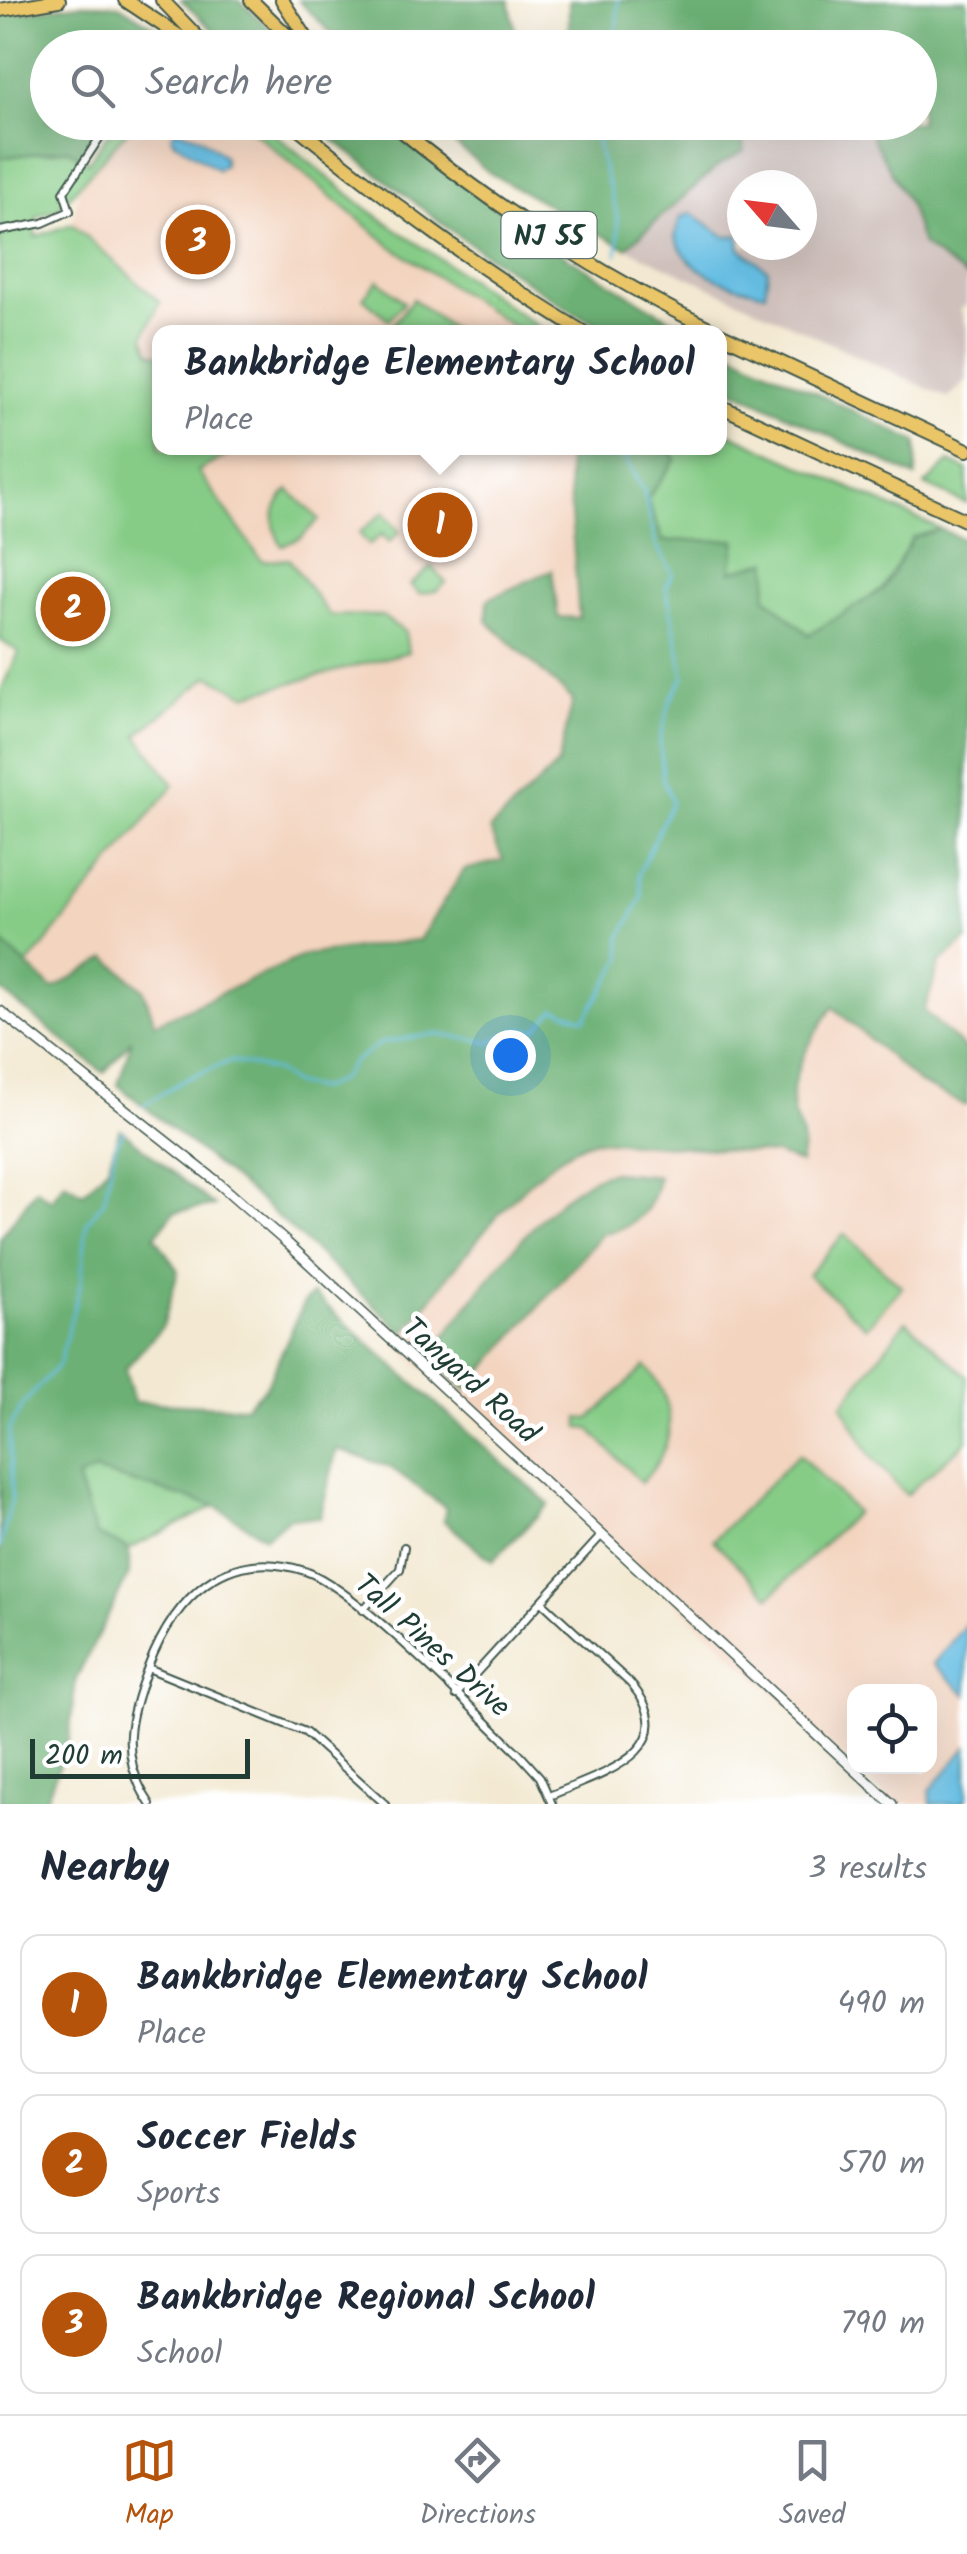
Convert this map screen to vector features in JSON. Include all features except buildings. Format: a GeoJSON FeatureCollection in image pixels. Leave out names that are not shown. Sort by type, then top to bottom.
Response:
{"type":"FeatureCollection","features":[{"type":"Feature","properties":{"kind":"highway"},"geometry":{"type":"LineString","coordinates":[[0,10],[60,0]]}},
{"type":"Feature","properties":{"kind":"highway"},"geometry":{"type":"LineString","coordinates":[[126,0],[170,30]]}},
{"type":"Feature","properties":{"kind":"highway"},"geometry":{"type":"LineString","coordinates":[[162,0],[191,30]]}},
{"type":"Feature","properties":{"kind":"highway"},"geometry":{"type":"LineString","coordinates":[[251,0],[282,30]]}},
{"type":"Feature","properties":{"kind":"highway"},"geometry":{"type":"LineString","coordinates":[[282,0],[301,30]]}},
{"type":"Feature","properties":{"kind":"highway","name":"NJ 55"},"geometry":{"type":"LineString","coordinates":[[314,140],[432,232],[572,325]]}},
{"type":"Feature","properties":{"kind":"highway","name":"NJ 55"},"geometry":{"type":"LineString","coordinates":[[416,140],[530,223],[639,291],[703,325]]}},
{"type":"Feature","properties":{"kind":"highway","name":"NJ 55"},"geometry":{"type":"LineString","coordinates":[[727,337],[967,450]]}},
{"type":"Feature","properties":{"kind":"highway"},"geometry":{"type":"LineString","coordinates":[[727,409],[967,521]]}},
{"type":"Feature","properties":{"kind":"street"},"geometry":{"type":"LineString","coordinates":[[0,231],[43,223],[70,211],[64,198],[67,186],[98,140]]}},
{"type":"Feature","properties":{"kind":"street","name":"Tanyard Road"},"geometry":{"type":"LineString","coordinates":[[0,1011],[227,1191],[891,1804]]}},
{"type":"Feature","properties":{"kind":"street"},"geometry":{"type":"LineString","coordinates":[[456,1695],[601,1536]]}},
{"type":"Feature","properties":{"kind":"street"},"geometry":{"type":"LineString","coordinates":[[363,1610],[400,1569],[404,1547]]}},
{"type":"Feature","properties":{"kind":"street","name":"Tall Pines Drive"},"geometry":{"type":"LineString","coordinates":[[150,1804],[136,1780],[128,1746],[132,1708],[166,1625],[184,1602],[208,1582],[238,1570],[268,1565],[304,1571],[334,1586],[363,1610],[534,1769],[551,1800]]}},
{"type":"Feature","properties":{"kind":"street"},"geometry":{"type":"LineString","coordinates":[[542,1602],[634,1688],[648,1716],[642,1746],[627,1763],[551,1800]]}},
{"type":"Feature","properties":{"kind":"street"},"geometry":{"type":"LineString","coordinates":[[148,1668],[305,1732],[385,1804]]}},
{"type":"Feature","properties":{"kind":"shaded area"},"geometry":{"type":"Polygon","coordinates":[[[119,140],[263,140],[391,246],[510,325],[152,325],[150,352],[144,336],[159,302],[72,224],[80,185],[119,140]]]}},
{"type":"Feature","properties":{"kind":"shaded area"},"geometry":{"type":"Polygon","coordinates":[[[742,140],[873,140],[909,204],[922,245],[967,277],[967,305],[960,309],[967,327],[967,381],[948,398],[626,248],[719,165],[744,151],[742,140]]]}},
{"type":"Feature","properties":{"kind":"shaded area"},"geometry":{"type":"Polygon","coordinates":[[[228,455],[567,455],[579,619],[558,617],[552,571],[487,621],[573,700],[558,764],[490,829],[503,860],[464,870],[419,940],[305,955],[155,1023],[143,989],[53,989],[27,966],[174,785],[136,735],[209,676],[382,616],[329,616],[312,588],[262,562],[198,471],[228,455]]]}},
{"type":"Feature","properties":{"kind":"shaded area"},"geometry":{"type":"Polygon","coordinates":[[[967,940],[966,1051],[924,1011],[940,963],[967,940]]]}},
{"type":"Feature","properties":{"kind":"shaded area"},"geometry":{"type":"Polygon","coordinates":[[[833,1007],[919,1083],[967,1106],[967,1804],[894,1804],[861,1774],[937,1774],[937,1684],[847,1684],[847,1761],[394,1343],[534,1175],[578,1145],[596,1140],[775,1154],[800,1163],[806,1137],[792,1104],[805,1052],[833,1007]]]}},
{"type":"Feature","properties":{"kind":"green space"},"geometry":{"type":"Polygon","coordinates":[[[181,0],[239,0],[272,30],[213,30],[181,0]]]}},
{"type":"Feature","properties":{"kind":"green space"},"geometry":{"type":"Polygon","coordinates":[[[298,0],[509,0],[515,30],[328,30],[298,0]]]}},
{"type":"Feature","properties":{"kind":"green space"},"geometry":{"type":"Polygon","coordinates":[[[569,0],[967,0],[967,277],[922,245],[909,204],[873,140],[937,140],[937,30],[569,30],[569,0]]]}},
{"type":"Feature","properties":{"kind":"green space"},"geometry":{"type":"Polygon","coordinates":[[[79,4],[119,5],[160,30],[30,30],[30,140],[94,140],[81,158],[68,149],[0,158],[0,15],[79,4]]]}},
{"type":"Feature","properties":{"kind":"green space"},"geometry":{"type":"Polygon","coordinates":[[[104,140],[119,140],[58,209],[37,217],[35,237],[72,224],[160,302],[144,336],[152,353],[152,455],[228,455],[198,471],[262,561],[289,559],[329,615],[382,616],[405,632],[408,652],[246,695],[209,676],[137,735],[174,785],[27,966],[0,941],[0,692],[19,652],[0,640],[0,158],[68,149],[88,162],[104,140]]]}},
{"type":"Feature","properties":{"kind":"green space"},"geometry":{"type":"Polygon","coordinates":[[[263,140],[282,140],[367,209],[536,325],[510,325],[391,246],[263,140]]]}},
{"type":"Feature","properties":{"kind":"green space"},"geometry":{"type":"Polygon","coordinates":[[[334,140],[403,140],[567,257],[680,325],[600,325],[576,314],[457,235],[334,140]]]}},
{"type":"Feature","properties":{"kind":"green space"},"geometry":{"type":"Polygon","coordinates":[[[450,140],[742,140],[744,151],[719,165],[626,248],[490,173],[450,140]]]}},
{"type":"Feature","properties":{"kind":"green space"},"geometry":{"type":"Polygon","coordinates":[[[378,280],[404,302],[389,320],[363,298],[378,280]]]}},
{"type":"Feature","properties":{"kind":"green space"},"geometry":{"type":"Polygon","coordinates":[[[413,299],[447,325],[393,325],[413,299]]]}},
{"type":"Feature","properties":{"kind":"green space"},"geometry":{"type":"Polygon","coordinates":[[[727,349],[917,442],[916,477],[727,386],[727,349]]]}},
{"type":"Feature","properties":{"kind":"green space"},"geometry":{"type":"Polygon","coordinates":[[[727,432],[940,529],[913,538],[883,589],[809,635],[730,571],[735,540],[663,541],[647,499],[676,459],[673,455],[727,455],[727,432]]]}},
{"type":"Feature","properties":{"kind":"green space"},"geometry":{"type":"Polygon","coordinates":[[[567,455],[673,455],[676,459],[647,499],[663,541],[736,540],[731,571],[769,561],[766,597],[809,635],[883,589],[913,538],[940,529],[967,541],[967,940],[940,963],[924,1011],[967,1051],[967,1106],[919,1083],[833,1007],[806,1052],[793,1089],[793,1111],[803,1142],[800,1163],[775,1154],[596,1140],[570,1151],[517,1194],[404,1333],[258,1199],[118,1085],[132,1039],[104,1073],[0,990],[0,941],[53,989],[107,958],[143,989],[155,1023],[305,955],[419,940],[464,870],[503,860],[490,829],[558,764],[573,700],[487,621],[488,599],[552,570],[558,617],[579,618],[567,455]]]}},
{"type":"Feature","properties":{"kind":"green space"},"geometry":{"type":"Polygon","coordinates":[[[949,462],[967,470],[967,504],[925,485],[949,462]]]}},
{"type":"Feature","properties":{"kind":"green space"},"geometry":{"type":"Polygon","coordinates":[[[289,490],[319,519],[301,538],[282,546],[274,516],[278,503],[289,490]]]}},
{"type":"Feature","properties":{"kind":"green space"},"geometry":{"type":"Polygon","coordinates":[[[384,512],[400,532],[389,542],[382,534],[369,545],[359,533],[384,512]]]}},
{"type":"Feature","properties":{"kind":"green space"},"geometry":{"type":"Polygon","coordinates":[[[432,566],[446,583],[436,591],[419,594],[410,585],[432,566]]]}},
{"type":"Feature","properties":{"kind":"green space"},"geometry":{"type":"Polygon","coordinates":[[[120,1129],[214,1206],[174,1212],[155,1236],[178,1271],[163,1326],[125,1369],[134,1402],[245,1407],[266,1387],[304,1302],[313,1294],[549,1504],[492,1561],[443,1520],[446,1508],[390,1467],[337,1449],[320,1518],[289,1518],[265,1537],[215,1506],[95,1471],[77,1479],[96,1535],[129,1549],[129,1574],[76,1679],[69,1739],[44,1804],[0,1804],[0,1238],[36,1189],[51,1200],[65,1182],[83,1193],[108,1167],[120,1129]]]}},
{"type":"Feature","properties":{"kind":"green space"},"geometry":{"type":"Polygon","coordinates":[[[613,1172],[658,1176],[647,1207],[625,1227],[603,1233],[466,1390],[429,1356],[539,1221],[589,1180],[613,1172]]]}},
{"type":"Feature","properties":{"kind":"green space"},"geometry":{"type":"Polygon","coordinates":[[[844,1234],[902,1287],[866,1327],[808,1275],[844,1234]]]}},
{"type":"Feature","properties":{"kind":"green space"},"geometry":{"type":"Polygon","coordinates":[[[906,1321],[967,1376],[967,1441],[906,1495],[871,1456],[842,1405],[906,1321]]]}},
{"type":"Feature","properties":{"kind":"green space"},"geometry":{"type":"Polygon","coordinates":[[[645,1366],[664,1395],[669,1425],[662,1454],[641,1483],[590,1429],[579,1428],[579,1418],[590,1419],[645,1366]]]}},
{"type":"Feature","properties":{"kind":"green space"},"geometry":{"type":"Polygon","coordinates":[[[799,1454],[856,1512],[770,1597],[713,1540],[799,1454]]]}},
{"type":"Feature","properties":{"kind":"green space"},"geometry":{"type":"Polygon","coordinates":[[[94,1471],[215,1506],[129,1549],[96,1535],[77,1479],[94,1471]]]}},
{"type":"Feature","properties":{"kind":"water"},"geometry":{"type":"Polygon","coordinates":[[[205,140],[224,156],[224,165],[218,170],[174,141],[205,140]]]}},
{"type":"Feature","properties":{"kind":"water"},"geometry":{"type":"Polygon","coordinates":[[[691,213],[727,237],[727,260],[755,260],[768,270],[765,293],[723,281],[699,269],[675,236],[680,218],[691,213]]]}},
{"type":"Feature","properties":{"kind":"water"},"geometry":{"type":"Polygon","coordinates":[[[967,1623],[967,1695],[933,1664],[967,1623]]]}},
{"type":"Feature","properties":{"kind":"water"},"geometry":{"type":"Polygon","coordinates":[[[967,1747],[967,1798],[961,1804],[931,1804],[930,1790],[967,1747]]]}},
{"type":"Feature","properties":{"kind":"waterway"},"geometry":{"type":"LineString","coordinates":[[617,30],[618,0]]}},
{"type":"Feature","properties":{"kind":"waterway"},"geometry":{"type":"LineString","coordinates":[[597,140],[618,219],[617,254]]}},
{"type":"Feature","properties":{"kind":"waterway"},"geometry":{"type":"LineString","coordinates":[[142,1106],[188,1078],[231,1061],[276,1071],[294,1084],[320,1089],[341,1079],[353,1062],[381,1043],[434,1034],[491,1042],[520,1029],[536,1030],[555,1009],[585,1019],[622,959],[621,938],[642,897],[639,873],[672,801],[663,780],[660,739],[671,699],[684,677],[666,586],[673,574],[656,545],[644,491],[622,455]]}},
{"type":"Feature","properties":{"kind":"waterway"},"geometry":{"type":"LineString","coordinates":[[0,1547],[12,1497],[9,1429],[24,1403],[59,1364],[81,1281],[87,1222],[104,1201],[116,1143],[124,1130]]}},
{"type":"Feature","properties":{"kind":"place","name":"Bankbridge Regional School"},"geometry":{"type":"Point","coordinates":[198,242]}},
{"type":"Feature","properties":{"kind":"place","name":"Bankbridge Elementary School"},"geometry":{"type":"Point","coordinates":[440,525]}},
{"type":"Feature","properties":{"kind":"place","name":"Soccer Fields"},"geometry":{"type":"Point","coordinates":[73,609]}}]}
